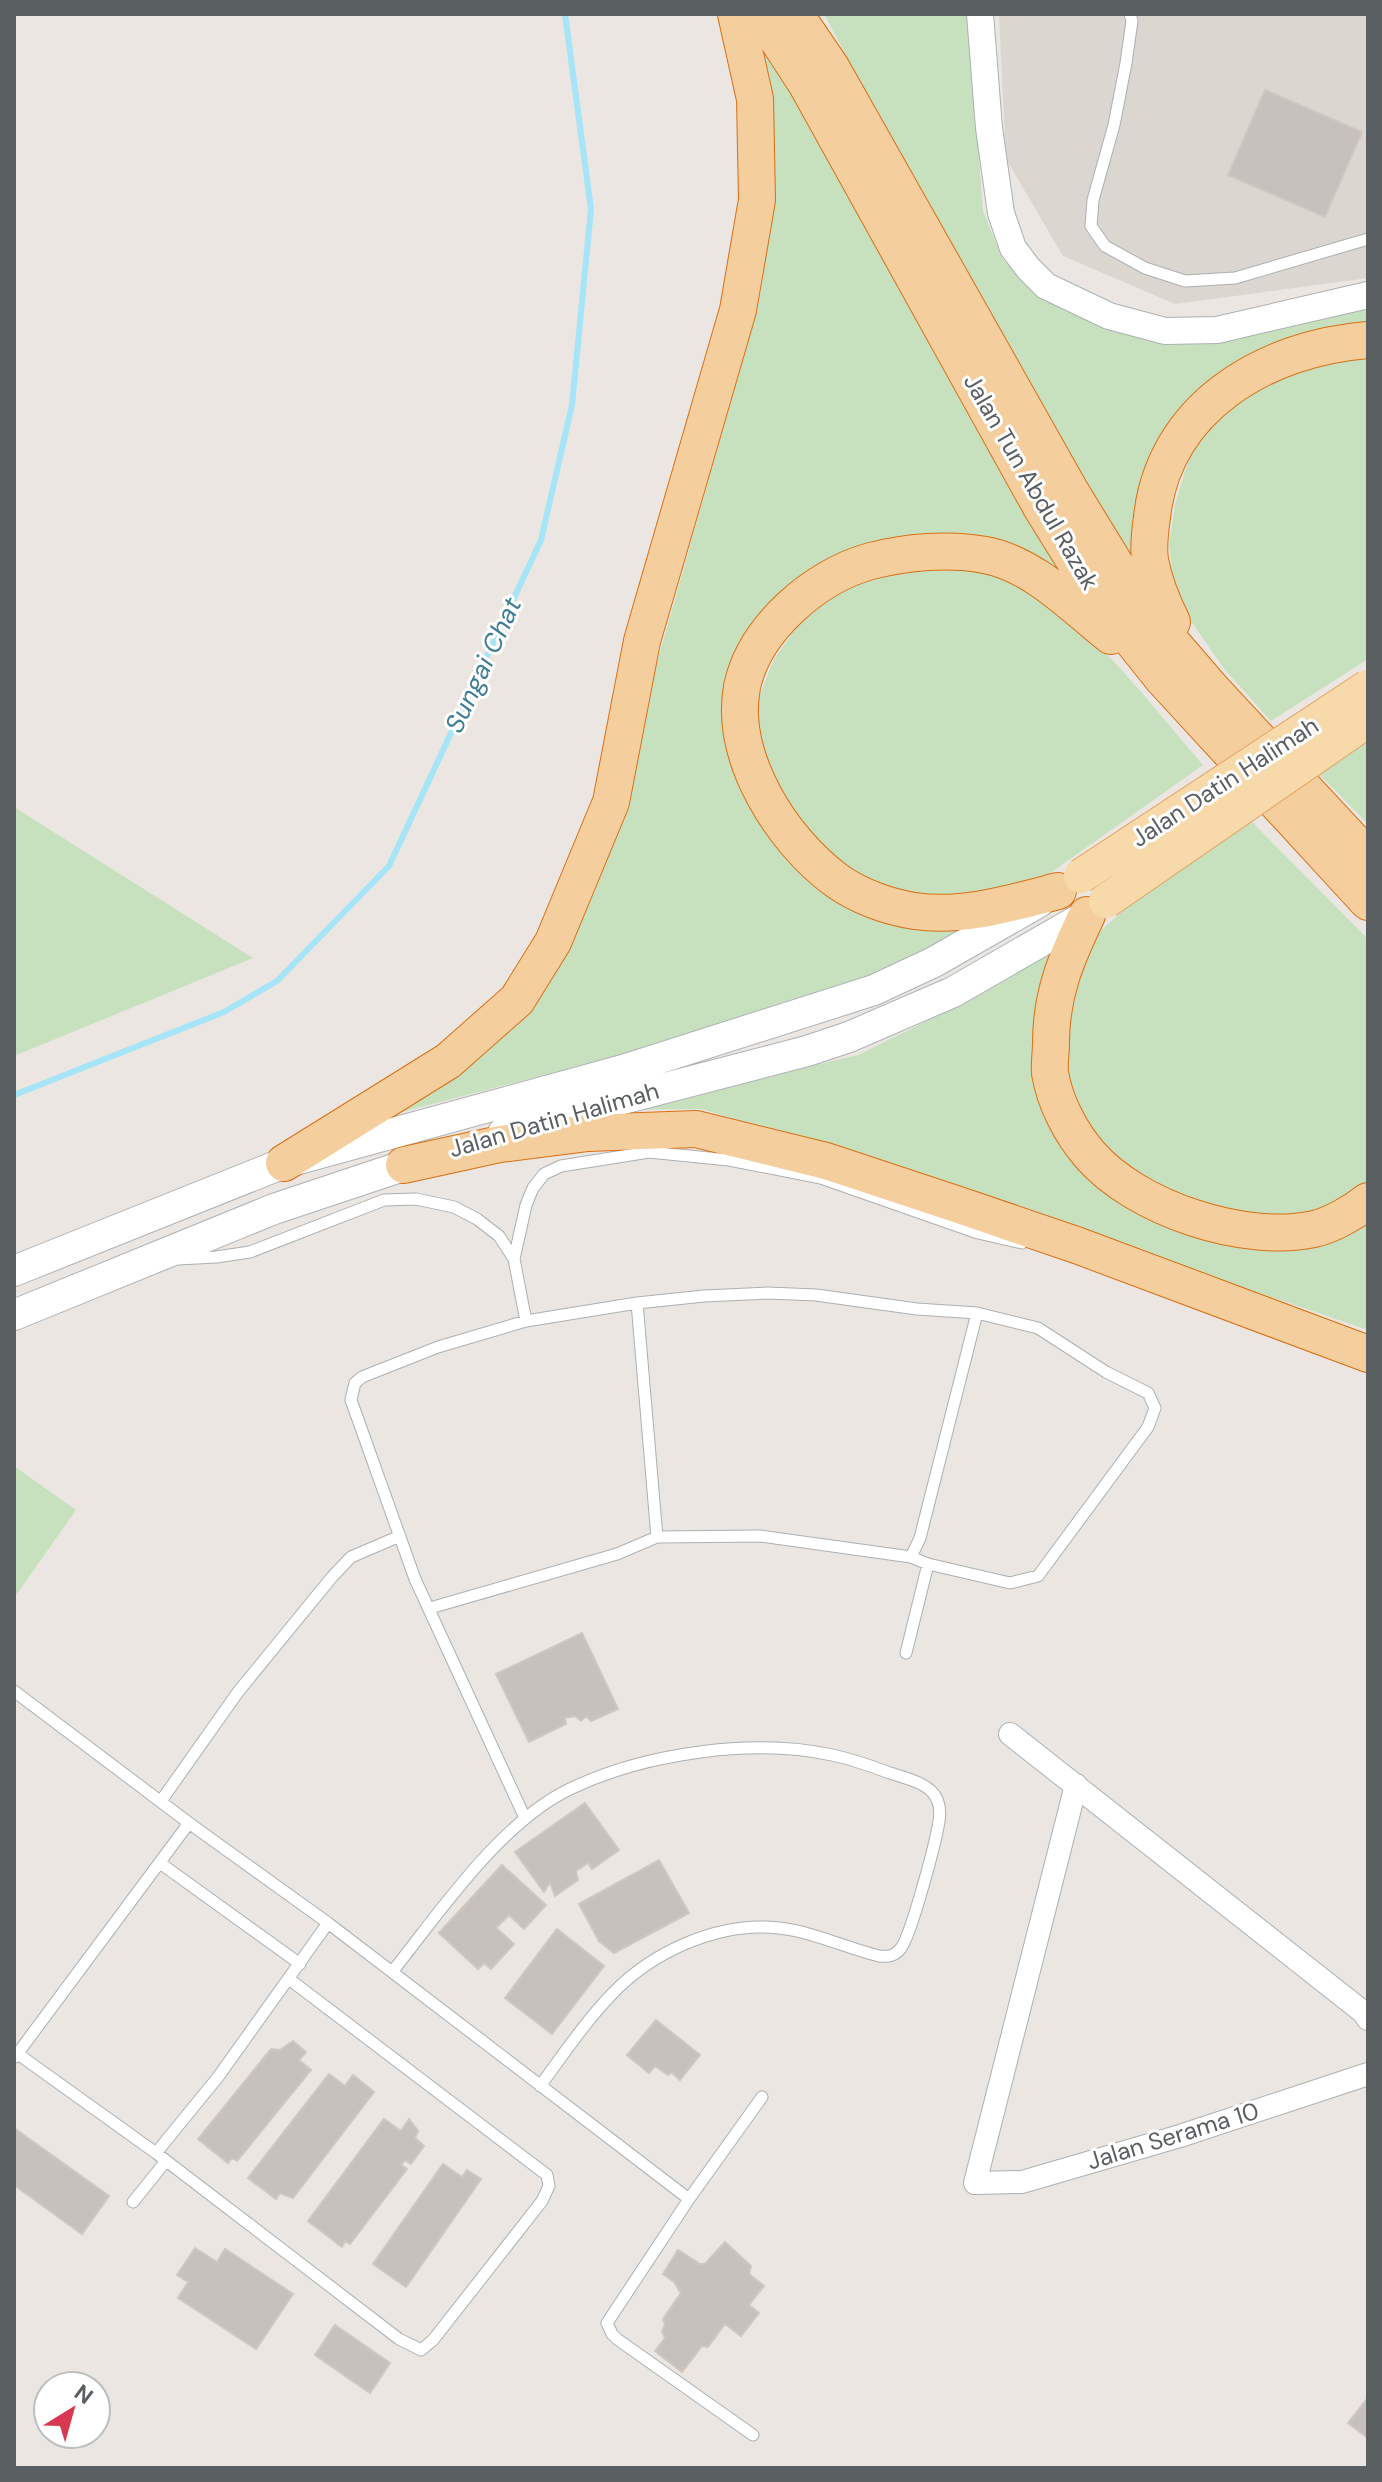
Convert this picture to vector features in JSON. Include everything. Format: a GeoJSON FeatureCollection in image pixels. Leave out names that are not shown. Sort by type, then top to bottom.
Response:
{"type":"FeatureCollection","features":[{"type":"Feature","properties":{"kind":"highway"},"geometry":{"type":"LineString","coordinates":[[284,1163],[448,1061],[517,1000],[553,942],[611,802],[642,641],[738,310],[757,200],[755,99],[736,14]]}},
{"type":"Feature","properties":{"kind":"highway","name":"Jalan Tun Abdul Razak"},"geometry":{"type":"LineString","coordinates":[[761,14],[807,85],[1041,507],[1095,594],[1162,678],[1368,902]]}},
{"type":"Feature","properties":{"kind":"highway","name":"Jalan Tun Abdul Razak"},"geometry":{"type":"LineString","coordinates":[[795,14],[831,67],[1071,492],[1142,608],[1211,688],[1368,857]]}},
{"type":"Feature","properties":{"kind":"highway"},"geometry":{"type":"LineString","coordinates":[[1211,688],[1177,633],[1156,589],[1149,556],[1154,497],[1163,468],[1178,439],[1195,418],[1235,383],[1282,358],[1310,349],[1368,340]]}},
{"type":"Feature","properties":{"kind":"highway"},"geometry":{"type":"LineString","coordinates":[[1070,884],[952,913],[914,911],[875,900],[837,881],[804,851],[773,813],[752,771],[740,705],[743,683],[756,651],[776,623],[805,595],[840,574],[870,561],[942,552],[986,555],[1018,566],[1047,585],[1162,678]]}},
{"type":"Feature","properties":{"kind":"highway"},"geometry":{"type":"LineString","coordinates":[[1096,908],[1067,956],[1051,1011],[1050,1073],[1064,1118],[1091,1156],[1120,1181],[1153,1200],[1206,1222],[1264,1234],[1316,1229],[1368,1201]]}},
{"type":"Feature","properties":{"kind":"highway"},"geometry":{"type":"LineString","coordinates":[[404,1165],[500,1144],[574,1135],[696,1129],[826,1161],[1079,1246],[1368,1354]]}},
{"type":"Feature","properties":{"kind":"main road","name":"Jalan Datin Halimah"},"geometry":{"type":"LineString","coordinates":[[14,1271],[284,1163],[623,1070],[874,990],[993,931],[1070,884],[1368,687]]}},
{"type":"Feature","properties":{"kind":"main road","name":"Jalan Datin Halimah"},"geometry":{"type":"LineString","coordinates":[[14,1315],[274,1209],[546,1119],[807,1051],[849,1037],[953,992],[1096,908],[1368,720]]}},
{"type":"Feature","properties":{"kind":"street"},"geometry":{"type":"LineString","coordinates":[[980,14],[989,128],[1001,213],[1013,248],[1046,286],[1109,316],[1165,331],[1217,330],[1368,295]]}},
{"type":"Feature","properties":{"kind":"street"},"geometry":{"type":"LineString","coordinates":[[1010,1734],[1368,2019]]}},
{"type":"Feature","properties":{"kind":"street","name":"Jalan Serama 10"},"geometry":{"type":"LineString","coordinates":[[1076,1785],[975,2183],[1022,2182],[1180,2136],[1368,2074]]}},
{"type":"Feature","properties":{"kind":"lane"},"geometry":{"type":"LineString","coordinates":[[1130,14],[1128,49],[1114,125],[1093,200],[1091,226],[1105,246],[1145,268],[1185,281],[1235,278],[1368,239]]}},
{"type":"Feature","properties":{"kind":"lane"},"geometry":{"type":"LineString","coordinates":[[514,1259],[526,1205],[533,1188],[544,1174],[561,1166],[649,1152],[729,1160],[821,1178],[990,1236],[1045,1246],[1079,1246]]}},
{"type":"Feature","properties":{"kind":"lane"},"geometry":{"type":"LineString","coordinates":[[147,1260],[250,1252],[384,1200],[416,1199],[454,1207],[499,1236],[514,1259],[526,1321]]}},
{"type":"Feature","properties":{"kind":"lane"},"geometry":{"type":"LineString","coordinates":[[430,1608],[617,1554],[657,1537],[760,1536],[911,1557],[928,1564],[1010,1583],[1038,1576],[1148,1427],[1155,1408],[1148,1393],[1106,1372],[1038,1328],[977,1313],[917,1309],[816,1295],[768,1293],[637,1303],[526,1321],[438,1347],[362,1377],[355,1383],[351,1400],[353,1409],[415,1579],[525,1818]]}},
{"type":"Feature","properties":{"kind":"lane"},"geometry":{"type":"LineString","coordinates":[[637,1303],[657,1537]]}},
{"type":"Feature","properties":{"kind":"lane"},"geometry":{"type":"LineString","coordinates":[[911,1557],[920,1538],[977,1313]]}},
{"type":"Feature","properties":{"kind":"lane"},"geometry":{"type":"LineString","coordinates":[[161,1801],[238,1692],[332,1577],[351,1557],[400,1536]]}},
{"type":"Feature","properties":{"kind":"lane"},"geometry":{"type":"LineString","coordinates":[[906,1653],[928,1564]]}},
{"type":"Feature","properties":{"kind":"lane"},"geometry":{"type":"LineString","coordinates":[[14,1691],[328,1923],[689,2199]]}},
{"type":"Feature","properties":{"kind":"lane"},"geometry":{"type":"LineString","coordinates":[[392,1972],[483,1861],[525,1818],[572,1788],[616,1771],[707,1752],[755,1748],[833,1755],[925,1786],[937,1796],[940,1804],[938,1826],[907,1936],[896,1953],[889,1957],[879,1956],[779,1928],[746,1927],[708,1934],[645,1967],[613,1993],[540,2086]]}},
{"type":"Feature","properties":{"kind":"lane"},"geometry":{"type":"LineString","coordinates":[[189,1823],[16,2056],[156,2153],[399,2339],[421,2350],[433,2340],[542,2201],[549,2183],[545,2172],[289,1979]]}},
{"type":"Feature","properties":{"kind":"lane"},"geometry":{"type":"LineString","coordinates":[[160,1863],[300,1964]]}},
{"type":"Feature","properties":{"kind":"lane"},"geometry":{"type":"LineString","coordinates":[[156,2153],[218,2077],[328,1923]]}},
{"type":"Feature","properties":{"kind":"lane"},"geometry":{"type":"LineString","coordinates":[[753,2435],[617,2339],[609,2329],[609,2318],[762,2097]]}},
{"type":"Feature","properties":{"kind":"lane"},"geometry":{"type":"LineString","coordinates":[[133,2202],[166,2161]]}},
{"type":"Feature","properties":{"kind":"shaded area"},"geometry":{"type":"Polygon","coordinates":[[[999,14],[1368,14],[1368,278],[1175,304],[1063,256],[1006,159],[999,14]]]}},
{"type":"Feature","properties":{"kind":"green space"},"geometry":{"type":"Polygon","coordinates":[[[746,14],[1075,587],[944,536],[881,540],[811,567],[761,615],[731,746],[847,899],[1010,906],[899,967],[702,1034],[363,1122],[439,1072],[592,875],[662,645],[759,303],[772,214],[746,14]]]}},
{"type":"Feature","properties":{"kind":"green space"},"geometry":{"type":"Polygon","coordinates":[[[824,14],[968,14],[983,211],[1003,260],[1049,302],[1143,337],[1368,305],[1368,334],[1190,411],[1141,578],[951,253],[824,14]]]}},
{"type":"Feature","properties":{"kind":"green space"},"geometry":{"type":"Polygon","coordinates":[[[1368,359],[1368,659],[1271,721],[1225,670],[1175,598],[1169,544],[1175,504],[1191,452],[1215,418],[1269,381],[1329,362],[1368,359]]]}},
{"type":"Feature","properties":{"kind":"green space"},"geometry":{"type":"Polygon","coordinates":[[[963,566],[1020,585],[1037,594],[1082,629],[1203,765],[1039,881],[943,901],[883,890],[828,862],[781,807],[758,747],[759,697],[774,659],[797,627],[823,603],[891,567],[963,566]]]}},
{"type":"Feature","properties":{"kind":"green space"},"geometry":{"type":"Polygon","coordinates":[[[1368,741],[1368,824],[1318,773],[1368,741]]]}},
{"type":"Feature","properties":{"kind":"green space"},"geometry":{"type":"Polygon","coordinates":[[[14,807],[253,958],[14,1056],[14,807]]]}},
{"type":"Feature","properties":{"kind":"green space"},"geometry":{"type":"Polygon","coordinates":[[[1252,822],[1368,939],[1368,1183],[1346,1201],[1296,1223],[1245,1221],[1131,1180],[1079,1127],[1057,1044],[1085,944],[1145,892],[1252,822]]]}},
{"type":"Feature","properties":{"kind":"green space"},"geometry":{"type":"Polygon","coordinates":[[[1060,941],[1040,1090],[1168,1220],[1368,1216],[1368,1330],[969,1194],[702,1109],[626,1110],[858,1055],[949,1010],[1060,941]]]}},
{"type":"Feature","properties":{"kind":"green space"},"geometry":{"type":"Polygon","coordinates":[[[14,1466],[76,1510],[14,1598],[14,1466]]]}},
{"type":"Feature","properties":{"kind":"building"},"geometry":{"type":"Polygon","coordinates":[[[1265,90],[1362,132],[1325,217],[1228,175],[1265,90]]]}},
{"type":"Feature","properties":{"kind":"building"},"geometry":{"type":"Polygon","coordinates":[[[582,1633],[618,1709],[591,1721],[586,1716],[581,1721],[575,1716],[565,1718],[566,1724],[529,1742],[496,1674],[582,1633]]]}},
{"type":"Feature","properties":{"kind":"building"},"geometry":{"type":"Polygon","coordinates":[[[585,1803],[619,1850],[592,1869],[588,1863],[576,1871],[578,1880],[555,1896],[550,1882],[544,1892],[515,1852],[585,1803]]]}},
{"type":"Feature","properties":{"kind":"building"},"geometry":{"type":"Polygon","coordinates":[[[659,1860],[689,1913],[614,1953],[599,1941],[579,1904],[659,1860]]]}},
{"type":"Feature","properties":{"kind":"building"},"geometry":{"type":"Polygon","coordinates":[[[502,1865],[546,1905],[524,1929],[509,1915],[496,1928],[514,1944],[491,1969],[484,1963],[478,1969],[439,1933],[502,1865]]]}},
{"type":"Feature","properties":{"kind":"building"},"geometry":{"type":"Polygon","coordinates":[[[557,1929],[604,1966],[552,2034],[505,1998],[557,1929]]]}},
{"type":"Feature","properties":{"kind":"building"},"geometry":{"type":"Polygon","coordinates":[[[656,2020],[700,2055],[680,2080],[671,2072],[668,2075],[655,2066],[649,2073],[627,2055],[656,2020]]]}},
{"type":"Feature","properties":{"kind":"building"},"geometry":{"type":"Polygon","coordinates":[[[293,2041],[306,2052],[299,2060],[311,2070],[237,2161],[232,2158],[228,2163],[198,2139],[271,2049],[280,2050],[293,2041]]]}},
{"type":"Feature","properties":{"kind":"building"},"geometry":{"type":"Polygon","coordinates":[[[329,2074],[345,2086],[353,2075],[374,2092],[293,2198],[280,2193],[276,2199],[248,2178],[329,2074]]]}},
{"type":"Feature","properties":{"kind":"building"},"geometry":{"type":"Polygon","coordinates":[[[384,2119],[401,2131],[409,2119],[418,2131],[415,2138],[424,2146],[411,2164],[405,2160],[401,2165],[407,2169],[350,2244],[345,2241],[342,2247],[308,2221],[384,2119]]]}},
{"type":"Feature","properties":{"kind":"building"},"geometry":{"type":"Polygon","coordinates":[[[14,2128],[109,2196],[82,2234],[14,2185],[14,2128]]]}},
{"type":"Feature","properties":{"kind":"building"},"geometry":{"type":"Polygon","coordinates":[[[443,2164],[462,2177],[467,2170],[481,2179],[406,2287],[373,2264],[443,2164]]]}},
{"type":"Feature","properties":{"kind":"building"},"geometry":{"type":"Polygon","coordinates":[[[725,2242],[751,2266],[749,2274],[764,2286],[749,2305],[759,2313],[741,2336],[725,2324],[708,2347],[702,2346],[682,2372],[655,2351],[665,2338],[663,2319],[681,2293],[674,2282],[663,2274],[678,2250],[705,2264],[725,2242]]]}},
{"type":"Feature","properties":{"kind":"building"},"geometry":{"type":"Polygon","coordinates":[[[195,2248],[217,2262],[225,2249],[293,2294],[256,2349],[178,2298],[188,2282],[177,2275],[195,2248]]]}},
{"type":"Feature","properties":{"kind":"building"},"geometry":{"type":"Polygon","coordinates":[[[335,2325],[390,2363],[370,2393],[315,2355],[335,2325]]]}},
{"type":"Feature","properties":{"kind":"building"},"geometry":{"type":"Polygon","coordinates":[[[1366,2400],[1368,2402],[1368,2438],[1348,2423],[1366,2400]]]}},
{"type":"Feature","properties":{"kind":"waterway","name":"Sungai Chat"},"geometry":{"type":"LineString","coordinates":[[14,1095],[224,1012],[277,981],[389,866],[541,540],[572,405],[591,209],[565,14]]}}]}
